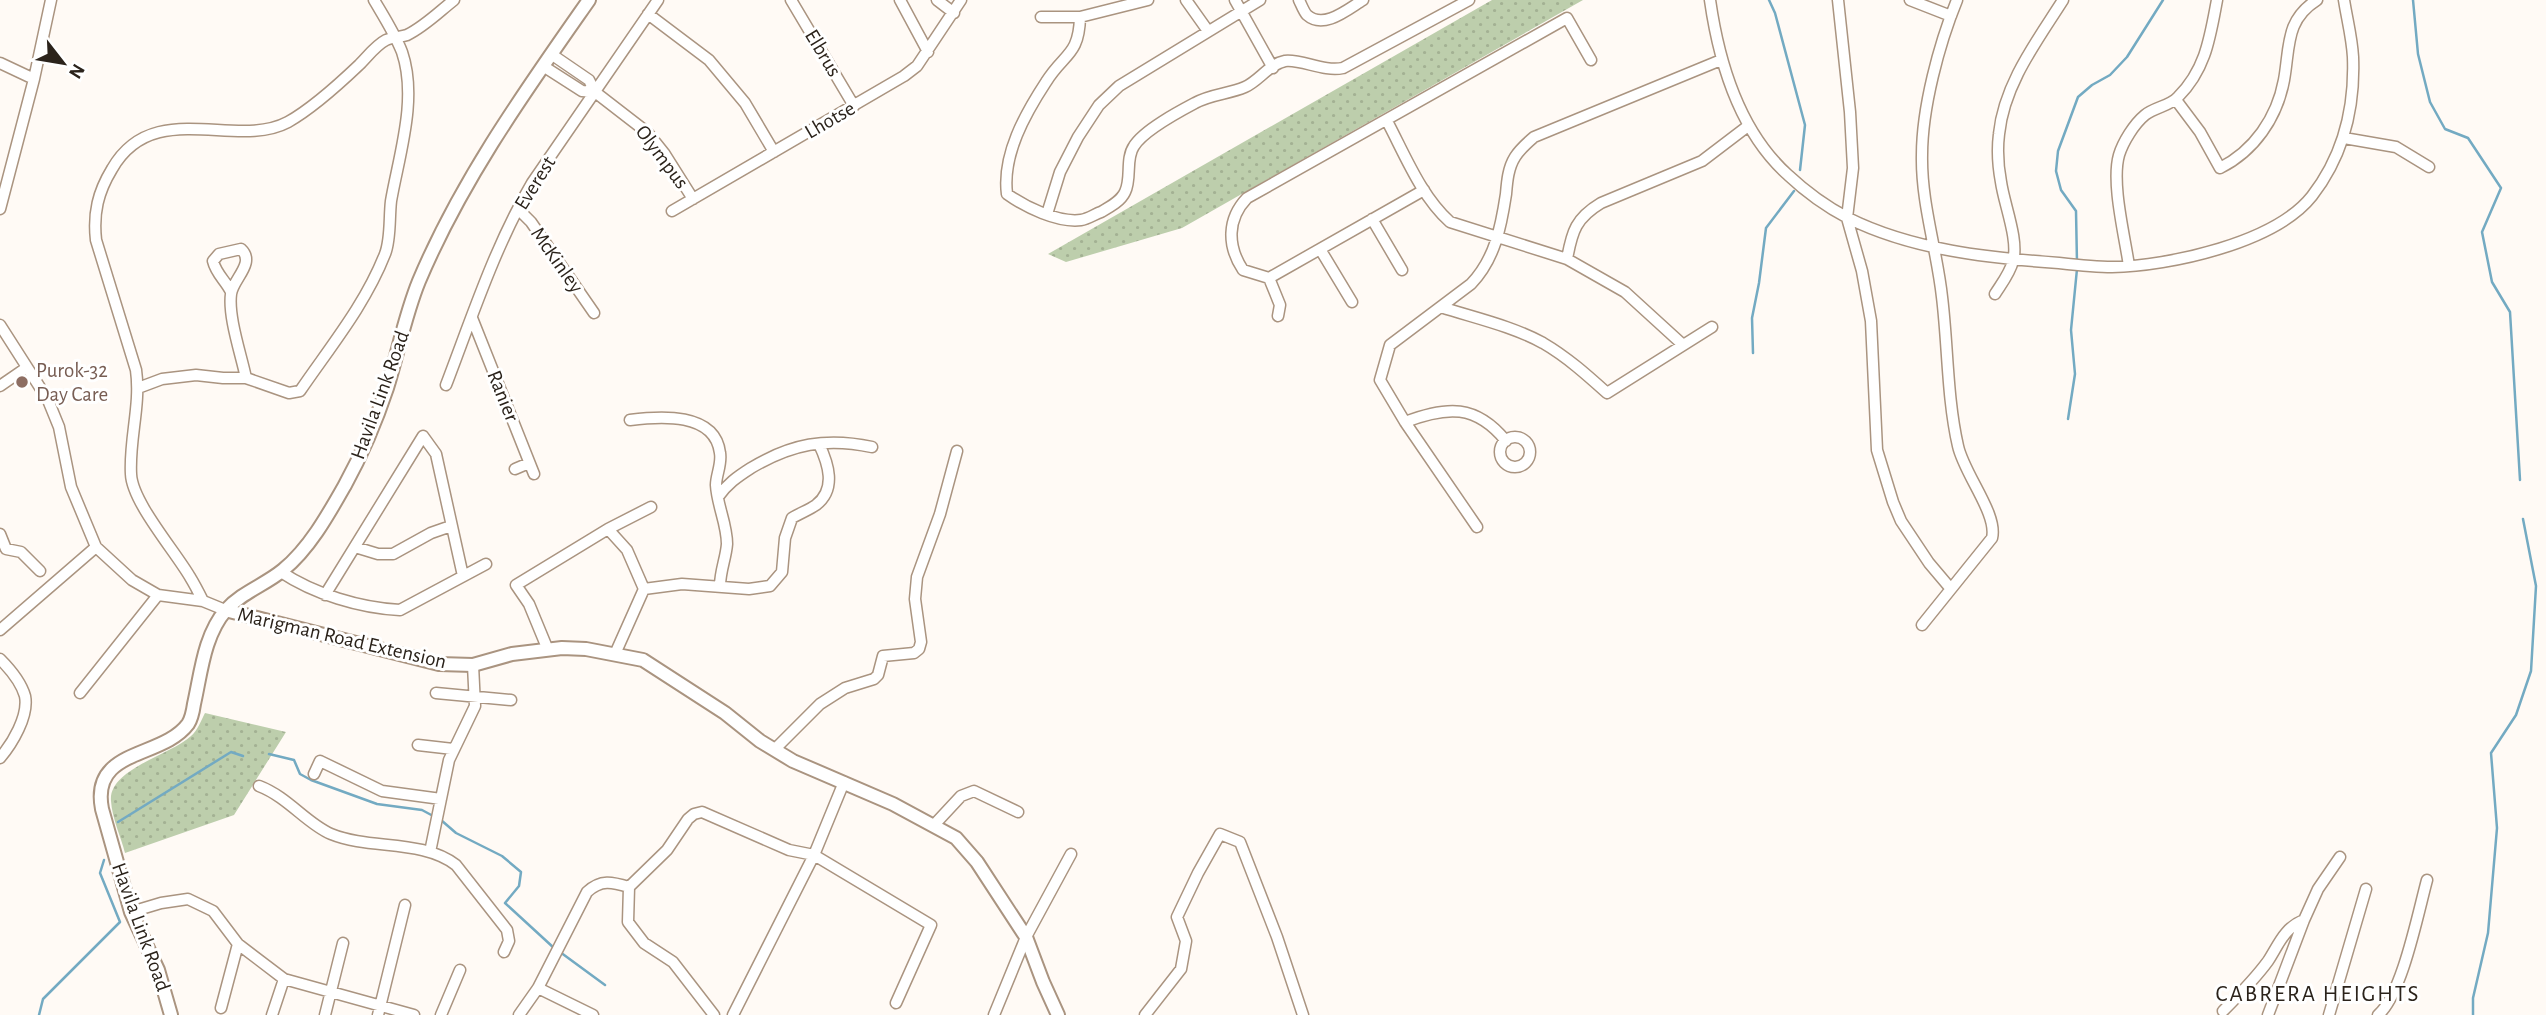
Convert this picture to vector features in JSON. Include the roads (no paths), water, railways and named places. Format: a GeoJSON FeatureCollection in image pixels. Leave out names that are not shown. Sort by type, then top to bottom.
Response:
{"type":"FeatureCollection","features":[{"type":"Feature","properties":{"kind":"street"},"geometry":{"type":"LineString","coordinates":[[0,209],[34,79],[51,0]]}},
{"type":"Feature","properties":{"kind":"street"},"geometry":{"type":"LineString","coordinates":[[138,388],[182,375],[246,378],[289,393],[300,391],[350,322],[386,253],[407,103],[403,55],[396,37],[374,0]]}},
{"type":"Feature","properties":{"kind":"street"},"geometry":{"type":"LineString","coordinates":[[203,601],[135,490],[131,475],[138,388],[136,370],[96,240],[94,223],[101,187],[115,164],[131,147],[150,135],[169,130],[269,128],[287,122],[351,73],[386,40],[417,29],[454,0]]}},
{"type":"Feature","properties":{"kind":"street","name":"Havila Link Road"},"geometry":{"type":"LineString","coordinates":[[171,1015],[158,970],[131,912],[102,809],[101,790],[110,769],[167,740],[188,723],[205,651],[225,610],[281,572],[309,542],[358,460],[387,388],[424,272],[481,159],[589,0]]}},
{"type":"Feature","properties":{"kind":"street","name":"Everest"},"geometry":{"type":"LineString","coordinates":[[446,385],[503,239],[518,209],[658,0]]}},
{"type":"Feature","properties":{"kind":"street","name":"Elbrus"},"geometry":{"type":"LineString","coordinates":[[792,0],[854,106]]}},
{"type":"Feature","properties":{"kind":"street"},"geometry":{"type":"LineString","coordinates":[[900,0],[928,52]]}},
{"type":"Feature","properties":{"kind":"street"},"geometry":{"type":"LineString","coordinates":[[937,0],[954,13]]}},
{"type":"Feature","properties":{"kind":"street","name":"Lhotse"},"geometry":{"type":"LineString","coordinates":[[672,211],[904,76],[917,66],[928,52],[961,0]]}},
{"type":"Feature","properties":{"kind":"street"},"geometry":{"type":"LineString","coordinates":[[1041,17],[1080,17],[1148,0]]}},
{"type":"Feature","properties":{"kind":"street"},"geometry":{"type":"LineString","coordinates":[[1186,0],[1208,31]]}},
{"type":"Feature","properties":{"kind":"street"},"geometry":{"type":"LineString","coordinates":[[1235,0],[1273,68]]}},
{"type":"Feature","properties":{"kind":"street"},"geometry":{"type":"LineString","coordinates":[[1047,214],[1060,172],[1099,105],[1119,86],[1260,0]]}},
{"type":"Feature","properties":{"kind":"street"},"geometry":{"type":"LineString","coordinates":[[1299,0],[1307,15],[1318,20],[1328,20],[1363,0]]}},
{"type":"Feature","properties":{"kind":"street"},"geometry":{"type":"LineString","coordinates":[[1080,17],[1079,38],[1074,48],[1047,80],[1024,118],[1005,178],[1007,194],[1016,200],[1047,214],[1083,220],[1111,207],[1124,195],[1129,181],[1130,153],[1134,144],[1196,102],[1217,93],[1244,87],[1286,61],[1332,70],[1343,68],[1469,0]]}},
{"type":"Feature","properties":{"kind":"street"},"geometry":{"type":"LineString","coordinates":[[1710,0],[1721,60],[1748,126],[1766,152],[1788,175],[1847,218],[1879,231],[1934,247],[2014,259],[2110,267],[2203,253],[2241,242],[2278,225],[2310,199],[2332,168],[2344,138],[2352,97],[2353,56],[2344,0]]}},
{"type":"Feature","properties":{"kind":"street"},"geometry":{"type":"LineString","coordinates":[[1838,0],[1853,168],[1847,218],[1869,309],[1877,450],[1901,521],[1929,563],[1951,589]]}},
{"type":"Feature","properties":{"kind":"street"},"geometry":{"type":"LineString","coordinates":[[1910,0],[1951,16]]}},
{"type":"Feature","properties":{"kind":"street"},"geometry":{"type":"LineString","coordinates":[[1922,625],[1992,538],[1994,529],[1991,516],[1965,469],[1955,430],[1941,282],[1922,156],[1929,93],[1957,0]]}},
{"type":"Feature","properties":{"kind":"street"},"geometry":{"type":"LineString","coordinates":[[1995,294],[2014,259],[2001,181],[1999,131],[2014,81],[2063,0]]}},
{"type":"Feature","properties":{"kind":"street"},"geometry":{"type":"LineString","coordinates":[[2129,266],[2116,176],[2119,155],[2129,135],[2145,115],[2176,100],[2200,68],[2211,38],[2217,0]]}},
{"type":"Feature","properties":{"kind":"street"},"geometry":{"type":"LineString","coordinates":[[2176,100],[2200,132],[2220,168],[2238,159],[2254,145],[2272,116],[2283,83],[2292,25],[2306,7],[2317,0]]}},
{"type":"Feature","properties":{"kind":"street"},"geometry":{"type":"LineString","coordinates":[[648,14],[716,68],[745,103],[774,152]]}},
{"type":"Feature","properties":{"kind":"street"},"geometry":{"type":"LineString","coordinates":[[1424,190],[1269,278],[1243,270],[1234,257],[1231,222],[1238,208],[1248,198],[1567,18],[1591,60]]}},
{"type":"Feature","properties":{"kind":"street","name":"Olympus"},"geometry":{"type":"LineString","coordinates":[[547,60],[582,91],[595,92],[648,133],[664,153],[693,200]]}},
{"type":"Feature","properties":{"kind":"street"},"geometry":{"type":"LineString","coordinates":[[1477,527],[1405,422],[1380,380],[1390,345],[1480,274],[1499,235],[1508,174],[1514,158],[1534,137],[1721,60]]}},
{"type":"Feature","properties":{"kind":"street"},"geometry":{"type":"LineString","coordinates":[[0,63],[34,79]]}},
{"type":"Feature","properties":{"kind":"street"},"geometry":{"type":"LineString","coordinates":[[1387,121],[1424,190],[1438,211],[1450,222],[1499,235],[1567,259],[1625,292],[1682,344]]}},
{"type":"Feature","properties":{"kind":"street"},"geometry":{"type":"LineString","coordinates":[[1567,259],[1577,224],[1586,212],[1601,203],[1702,161],[1748,126]]}},
{"type":"Feature","properties":{"kind":"street"},"geometry":{"type":"LineString","coordinates":[[2344,138],[2396,147],[2430,167]]}},
{"type":"Feature","properties":{"kind":"street","name":"McKinley"},"geometry":{"type":"LineString","coordinates":[[518,209],[531,222],[590,300],[594,313]]}},
{"type":"Feature","properties":{"kind":"street"},"geometry":{"type":"LineString","coordinates":[[1372,219],[1402,270]]}},
{"type":"Feature","properties":{"kind":"street"},"geometry":{"type":"LineString","coordinates":[[1320,249],[1352,302]]}},
{"type":"Feature","properties":{"kind":"street"},"geometry":{"type":"LineString","coordinates":[[1269,278],[1280,305],[1279,316]]}},
{"type":"Feature","properties":{"kind":"street"},"geometry":{"type":"LineString","coordinates":[[231,292],[232,310],[246,378]]}},
{"type":"Feature","properties":{"kind":"street"},"geometry":{"type":"LineString","coordinates":[[1441,307],[1541,342],[1565,356],[1607,393],[1712,327]]}},
{"type":"Feature","properties":{"kind":"street","name":"Ranier"},"geometry":{"type":"LineString","coordinates":[[471,318],[534,474]]}},
{"type":"Feature","properties":{"kind":"street"},"geometry":{"type":"LineString","coordinates":[[0,325],[48,400],[59,427],[71,487],[96,547],[132,580],[158,595],[203,601],[225,610]]}},
{"type":"Feature","properties":{"kind":"street"},"geometry":{"type":"LineString","coordinates":[[0,386],[26,368]]}},
{"type":"Feature","properties":{"kind":"street"},"geometry":{"type":"LineString","coordinates":[[1405,422],[1429,412],[1468,412],[1486,421],[1506,441]]}},
{"type":"Feature","properties":{"kind":"street"},"geometry":{"type":"LineString","coordinates":[[630,421],[656,418],[688,420],[705,427],[716,441],[721,455],[716,484],[727,543],[720,586]]}},
{"type":"Feature","properties":{"kind":"street"},"geometry":{"type":"LineString","coordinates":[[325,595],[423,436],[436,454],[463,576]]}},
{"type":"Feature","properties":{"kind":"street"},"geometry":{"type":"LineString","coordinates":[[718,497],[734,479],[770,457],[804,444],[848,442],[872,447]]}},
{"type":"Feature","properties":{"kind":"street"},"geometry":{"type":"LineString","coordinates":[[644,589],[682,584],[749,589],[770,586],[776,582],[782,572],[785,538],[792,518],[817,504],[828,485],[829,469],[819,444]]}},
{"type":"Feature","properties":{"kind":"street"},"geometry":{"type":"LineString","coordinates":[[774,750],[820,704],[845,688],[874,679],[878,675],[883,656],[914,653],[919,649],[921,642],[915,599],[917,577],[940,514],[957,451]]}},
{"type":"Feature","properties":{"kind":"street"},"geometry":{"type":"LineString","coordinates":[[515,469],[529,463]]}},
{"type":"Feature","properties":{"kind":"street"},"geometry":{"type":"LineString","coordinates":[[548,650],[529,604],[516,585],[608,529],[651,507]]}},
{"type":"Feature","properties":{"kind":"street"},"geometry":{"type":"LineString","coordinates":[[355,547],[378,554],[393,554],[450,526]]}},
{"type":"Feature","properties":{"kind":"street"},"geometry":{"type":"LineString","coordinates":[[608,529],[627,551],[644,589],[615,654]]}},
{"type":"Feature","properties":{"kind":"street"},"geometry":{"type":"LineString","coordinates":[[0,534],[6,549],[21,552],[40,571]]}},
{"type":"Feature","properties":{"kind":"street"},"geometry":{"type":"LineString","coordinates":[[0,630],[96,547]]}},
{"type":"Feature","properties":{"kind":"street"},"geometry":{"type":"LineString","coordinates":[[281,572],[303,586],[325,595],[388,610],[400,610],[486,564]]}},
{"type":"Feature","properties":{"kind":"street"},"geometry":{"type":"LineString","coordinates":[[80,693],[158,595]]}},
{"type":"Feature","properties":{"kind":"street","name":"Marigman Road Extension"},"geometry":{"type":"LineString","coordinates":[[225,610],[423,662],[473,665],[512,654],[586,649],[643,660],[793,761],[845,782],[956,838],[977,862],[1026,937],[1058,1015]]}},
{"type":"Feature","properties":{"kind":"street"},"geometry":{"type":"LineString","coordinates":[[0,659],[25,698],[20,726],[11,745],[0,758]]}},
{"type":"Feature","properties":{"kind":"street"},"geometry":{"type":"LineString","coordinates":[[430,852],[449,760],[475,706],[473,665]]}},
{"type":"Feature","properties":{"kind":"street"},"geometry":{"type":"LineString","coordinates":[[436,693],[510,700]]}},
{"type":"Feature","properties":{"kind":"street"},"geometry":{"type":"LineString","coordinates":[[418,746],[453,749]]}},
{"type":"Feature","properties":{"kind":"street"},"geometry":{"type":"LineString","coordinates":[[314,774],[320,761],[382,791],[441,799]]}},
{"type":"Feature","properties":{"kind":"street"},"geometry":{"type":"LineString","coordinates":[[733,1015],[814,855],[845,782]]}},
{"type":"Feature","properties":{"kind":"street"},"geometry":{"type":"LineString","coordinates":[[259,786],[281,797],[329,833],[430,852],[449,859],[508,930],[509,941],[504,952]]}},
{"type":"Feature","properties":{"kind":"street"},"geometry":{"type":"LineString","coordinates":[[934,825],[961,796],[974,791],[1018,812]]}},
{"type":"Feature","properties":{"kind":"street"},"geometry":{"type":"LineString","coordinates":[[714,1015],[673,962],[644,943],[628,922],[629,887],[667,850],[688,819],[702,812],[789,850],[814,855],[931,925],[896,1003]]}},
{"type":"Feature","properties":{"kind":"street"},"geometry":{"type":"LineString","coordinates":[[1145,1015],[1181,969],[1186,940],[1177,917],[1220,834],[1240,842],[1277,937],[1303,1015]]}},
{"type":"Feature","properties":{"kind":"street"},"geometry":{"type":"LineString","coordinates":[[994,1015],[1026,937],[1071,854]]}},
{"type":"Feature","properties":{"kind":"street"},"geometry":{"type":"LineString","coordinates":[[2268,1015],[2318,889],[2340,856]]}},
{"type":"Feature","properties":{"kind":"street"},"geometry":{"type":"LineString","coordinates":[[2378,1015],[2386,1008],[2400,975],[2427,880]]}},
{"type":"Feature","properties":{"kind":"street"},"geometry":{"type":"LineString","coordinates":[[519,1015],[538,988],[587,892],[595,885],[605,882],[629,887]]}},
{"type":"Feature","properties":{"kind":"street"},"geometry":{"type":"LineString","coordinates":[[2329,1015],[2366,888]]}},
{"type":"Feature","properties":{"kind":"street"},"geometry":{"type":"LineString","coordinates":[[131,912],[161,903],[188,899],[213,911],[238,944],[284,979],[332,991],[379,1010],[414,1015]]}},
{"type":"Feature","properties":{"kind":"street"},"geometry":{"type":"LineString","coordinates":[[379,1010],[405,905]]}},
{"type":"Feature","properties":{"kind":"street"},"geometry":{"type":"LineString","coordinates":[[2223,1011],[2260,970],[2286,932],[2304,920]]}},
{"type":"Feature","properties":{"kind":"street"},"geometry":{"type":"LineString","coordinates":[[325,1015],[343,943]]}},
{"type":"Feature","properties":{"kind":"street"},"geometry":{"type":"LineString","coordinates":[[221,1008],[238,944]]}},
{"type":"Feature","properties":{"kind":"street"},"geometry":{"type":"LineString","coordinates":[[442,1015],[460,970]]}},
{"type":"Feature","properties":{"kind":"street"},"geometry":{"type":"LineString","coordinates":[[272,1015],[284,979]]}},
{"type":"Feature","properties":{"kind":"street"},"geometry":{"type":"LineString","coordinates":[[538,988],[593,1015]]}},
{"type":"Feature","properties":{"kind":"waterway"},"geometry":{"type":"LineString","coordinates":[[1769,0],[1775,13],[1805,125],[1800,170]]}},
{"type":"Feature","properties":{"kind":"waterway"},"geometry":{"type":"LineString","coordinates":[[2077,263],[2076,211],[2061,190],[2056,171],[2058,151],[2078,97],[2110,75],[2127,57],[2163,0]]}},
{"type":"Feature","properties":{"kind":"waterway"},"geometry":{"type":"LineString","coordinates":[[2413,0],[2418,54],[2430,102],[2445,129],[2468,138],[2501,188],[2482,232],[2492,282],[2510,312],[2520,480]]}},
{"type":"Feature","properties":{"kind":"waterway"},"geometry":{"type":"LineString","coordinates":[[1753,353],[1752,318],[1766,228],[1794,191]]}},
{"type":"Feature","properties":{"kind":"waterway"},"geometry":{"type":"LineString","coordinates":[[2068,419],[2075,374],[2071,330],[2077,269]]}},
{"type":"Feature","properties":{"kind":"waterway"},"geometry":{"type":"LineString","coordinates":[[2473,1015],[2473,998],[2488,933],[2497,828],[2491,753],[2516,715],[2531,671],[2536,586],[2523,519]]}},
{"type":"Feature","properties":{"kind":"waterway"},"geometry":{"type":"LineString","coordinates":[[118,822],[231,752],[243,756]]}},
{"type":"Feature","properties":{"kind":"waterway"},"geometry":{"type":"LineString","coordinates":[[269,754],[294,760],[300,774],[311,780],[377,804],[422,810],[435,817]]}},
{"type":"Feature","properties":{"kind":"waterway"},"geometry":{"type":"LineString","coordinates":[[441,820],[456,833],[502,856],[521,872],[519,886],[505,903],[554,948]]}},
{"type":"Feature","properties":{"kind":"waterway"},"geometry":{"type":"LineString","coordinates":[[39,1015],[43,999],[120,922],[100,873],[104,860]]}},
{"type":"Feature","properties":{"kind":"waterway"},"geometry":{"type":"LineString","coordinates":[[560,952],[605,985]]}},
{"type":"Feature","properties":{"kind":"place","name":"Purok-32 Day Care"},"geometry":{"type":"Point","coordinates":[22,382]}},
{"type":"Feature","properties":{"kind":"district","name":"CABRERA HEIGHTS"},"geometry":{"type":"Point","coordinates":[2318,994]}}]}
